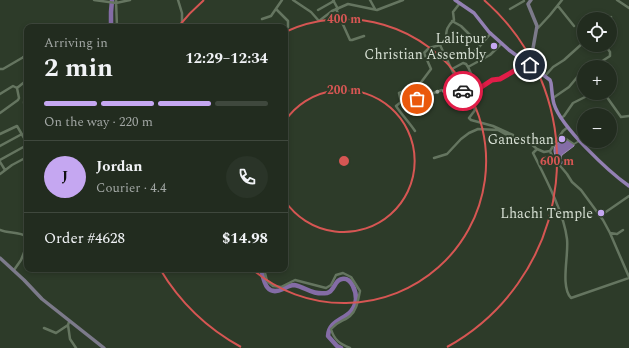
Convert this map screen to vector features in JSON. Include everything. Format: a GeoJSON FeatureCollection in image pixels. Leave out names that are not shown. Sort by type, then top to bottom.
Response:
{"type":"FeatureCollection","features":[{"type":"Feature","properties":{"kind":"main road"},"geometry":{"type":"LineString","coordinates":[[530,65],[537,26],[528,4],[531,0]]}},
{"type":"Feature","properties":{"kind":"main road"},"geometry":{"type":"LineString","coordinates":[[459,1],[474,13],[491,34],[552,83],[554,105],[560,118],[577,137]]}},
{"type":"Feature","properties":{"kind":"main road"},"geometry":{"type":"LineString","coordinates":[[588,148],[629,186]]}},
{"type":"Feature","properties":{"kind":"main road"},"geometry":{"type":"LineString","coordinates":[[0,258],[68,322],[104,348]]}},
{"type":"Feature","properties":{"kind":"street"},"geometry":{"type":"LineString","coordinates":[[94,0],[105,2],[130,0]]}},
{"type":"Feature","properties":{"kind":"street"},"geometry":{"type":"LineString","coordinates":[[178,0],[182,12],[182,24]]}},
{"type":"Feature","properties":{"kind":"street"},"geometry":{"type":"LineString","coordinates":[[262,19],[271,16],[282,0]]}},
{"type":"Feature","properties":{"kind":"street"},"geometry":{"type":"LineString","coordinates":[[293,0],[311,12],[319,21],[337,9],[348,4],[375,9],[403,0]]}},
{"type":"Feature","properties":{"kind":"street"},"geometry":{"type":"LineString","coordinates":[[318,10],[333,0],[350,40],[364,36]]}},
{"type":"Feature","properties":{"kind":"street"},"geometry":{"type":"LineString","coordinates":[[370,0],[375,9]]}},
{"type":"Feature","properties":{"kind":"street"},"geometry":{"type":"LineString","coordinates":[[535,32],[562,0]]}},
{"type":"Feature","properties":{"kind":"street"},"geometry":{"type":"LineString","coordinates":[[617,0],[629,8]]}},
{"type":"Feature","properties":{"kind":"street"},"geometry":{"type":"LineString","coordinates":[[401,102],[399,93],[419,85],[431,69],[424,53],[429,48],[440,45],[446,39],[446,31],[454,20],[452,12],[459,1]]}},
{"type":"Feature","properties":{"kind":"street"},"geometry":{"type":"LineString","coordinates":[[510,9],[523,1],[528,4]]}},
{"type":"Feature","properties":{"kind":"street"},"geometry":{"type":"LineString","coordinates":[[116,2],[117,24]]}},
{"type":"Feature","properties":{"kind":"street"},"geometry":{"type":"LineString","coordinates":[[558,6],[574,26]]}},
{"type":"Feature","properties":{"kind":"street"},"geometry":{"type":"LineString","coordinates":[[276,9],[287,18],[288,24]]}},
{"type":"Feature","properties":{"kind":"street"},"geometry":{"type":"LineString","coordinates":[[452,21],[461,26],[474,39]]}},
{"type":"Feature","properties":{"kind":"street"},"geometry":{"type":"LineString","coordinates":[[475,50],[491,34]]}},
{"type":"Feature","properties":{"kind":"street"},"geometry":{"type":"LineString","coordinates":[[468,67],[490,54],[502,43]]}},
{"type":"Feature","properties":{"kind":"street"},"geometry":{"type":"LineString","coordinates":[[440,45],[461,89],[468,96],[475,110],[469,118],[471,120],[493,126],[530,143],[537,149],[544,152],[550,151],[563,131],[568,128]]}},
{"type":"Feature","properties":{"kind":"street"},"geometry":{"type":"LineString","coordinates":[[545,76],[550,69],[564,60],[577,48]]}},
{"type":"Feature","properties":{"kind":"street"},"geometry":{"type":"LineString","coordinates":[[604,60],[610,56],[610,52]]}},
{"type":"Feature","properties":{"kind":"street"},"geometry":{"type":"LineString","coordinates":[[0,70],[23,57]]}},
{"type":"Feature","properties":{"kind":"street"},"geometry":{"type":"LineString","coordinates":[[452,69],[463,63],[468,67],[475,82]]}},
{"type":"Feature","properties":{"kind":"street"},"geometry":{"type":"LineString","coordinates":[[468,96],[492,80],[500,79],[521,67],[530,65]]}},
{"type":"Feature","properties":{"kind":"street"},"geometry":{"type":"LineString","coordinates":[[553,98],[569,87],[577,77]]}},
{"type":"Feature","properties":{"kind":"street"},"geometry":{"type":"LineString","coordinates":[[17,88],[24,82]]}},
{"type":"Feature","properties":{"kind":"street"},"geometry":{"type":"LineString","coordinates":[[0,94],[12,86],[17,88]]}},
{"type":"Feature","properties":{"kind":"street"},"geometry":{"type":"LineString","coordinates":[[0,113],[19,99],[17,88]]}},
{"type":"Feature","properties":{"kind":"street"},"geometry":{"type":"LineString","coordinates":[[415,131],[406,117],[402,115],[396,106],[401,102],[412,98],[417,99],[442,90],[449,94],[461,89]]}},
{"type":"Feature","properties":{"kind":"street"},"geometry":{"type":"LineString","coordinates":[[560,118],[564,116],[573,103],[579,100]]}},
{"type":"Feature","properties":{"kind":"street"},"geometry":{"type":"LineString","coordinates":[[609,100],[621,117],[629,116]]}},
{"type":"Feature","properties":{"kind":"street"},"geometry":{"type":"LineString","coordinates":[[0,134],[15,126],[19,126],[24,138]]}},
{"type":"Feature","properties":{"kind":"street"},"geometry":{"type":"LineString","coordinates":[[434,158],[447,154],[461,139],[478,129],[498,130],[516,137]]}},
{"type":"Feature","properties":{"kind":"street"},"geometry":{"type":"LineString","coordinates":[[0,146],[22,134]]}},
{"type":"Feature","properties":{"kind":"street"},"geometry":{"type":"LineString","coordinates":[[558,140],[565,138],[574,144],[577,142]]}},
{"type":"Feature","properties":{"kind":"street"},"geometry":{"type":"LineString","coordinates":[[5,170],[0,161],[24,146]]}},
{"type":"Feature","properties":{"kind":"street"},"geometry":{"type":"LineString","coordinates":[[537,149],[533,153],[552,194],[567,237],[568,251],[565,275],[568,294],[571,298],[629,277],[610,233],[600,216],[581,190],[572,182],[552,156],[550,151]]}},
{"type":"Feature","properties":{"kind":"street"},"geometry":{"type":"LineString","coordinates":[[0,174],[24,159]]}},
{"type":"Feature","properties":{"kind":"street"},"geometry":{"type":"LineString","coordinates":[[600,216],[629,196]]}},
{"type":"Feature","properties":{"kind":"street"},"geometry":{"type":"LineString","coordinates":[[0,230],[4,232],[19,233],[24,236]]}},
{"type":"Feature","properties":{"kind":"street"},"geometry":{"type":"LineString","coordinates":[[610,233],[617,234],[623,230]]}},
{"type":"Feature","properties":{"kind":"street"},"geometry":{"type":"LineString","coordinates":[[14,270],[24,252]]}},
{"type":"Feature","properties":{"kind":"street"},"geometry":{"type":"LineString","coordinates":[[265,272],[267,281],[273,286],[281,287],[295,280],[326,288],[331,285],[336,275],[343,273],[351,277],[360,291],[358,304],[350,317],[337,322],[331,329],[333,337],[337,342],[350,348]]}},
{"type":"Feature","properties":{"kind":"street"},"geometry":{"type":"LineString","coordinates":[[44,328],[56,333],[68,322]]}},
{"type":"Feature","properties":{"kind":"street"},"geometry":{"type":"LineString","coordinates":[[68,322],[70,339],[76,348]]}},
{"type":"Feature","properties":{"kind":"shaded area"},"geometry":{"type":"Polygon","coordinates":[[[565,139],[574,144],[574,146],[562,155],[561,157],[563,163],[561,164],[554,153],[554,150],[555,146],[560,141],[565,139]]]}},
{"type":"Feature","properties":{"kind":"waterway"},"geometry":{"type":"LineString","coordinates":[[111,24],[112,0]]}},
{"type":"Feature","properties":{"kind":"waterway"},"geometry":{"type":"LineString","coordinates":[[262,272],[265,283],[269,289],[273,291],[294,285],[317,293],[327,293],[332,290],[337,281],[342,279],[348,280],[353,286],[356,296],[354,306],[347,315],[333,325],[329,330],[328,336],[337,346],[341,348]]}},
{"type":"Feature","properties":{"kind":"way so far"},"geometry":{"type":"LineString","coordinates":[[417,99],[442,90],[449,94],[461,89],[463,91]]}},
{"type":"Feature","properties":{"kind":"place","name":"Lalitpur Christian Assembly"},"geometry":{"type":"Point","coordinates":[494,46]}},
{"type":"Feature","properties":{"kind":"place","name":"Ganesthan"},"geometry":{"type":"Point","coordinates":[562,139]}},
{"type":"Feature","properties":{"kind":"place","name":"Lhachi Temple"},"geometry":{"type":"Point","coordinates":[601,213]}},
{"type":"Feature","properties":{"kind":"route"},"geometry":{"type":"LineString","coordinates":[[463,91],[468,96],[492,80],[500,79],[521,67],[530,65]]}}]}
